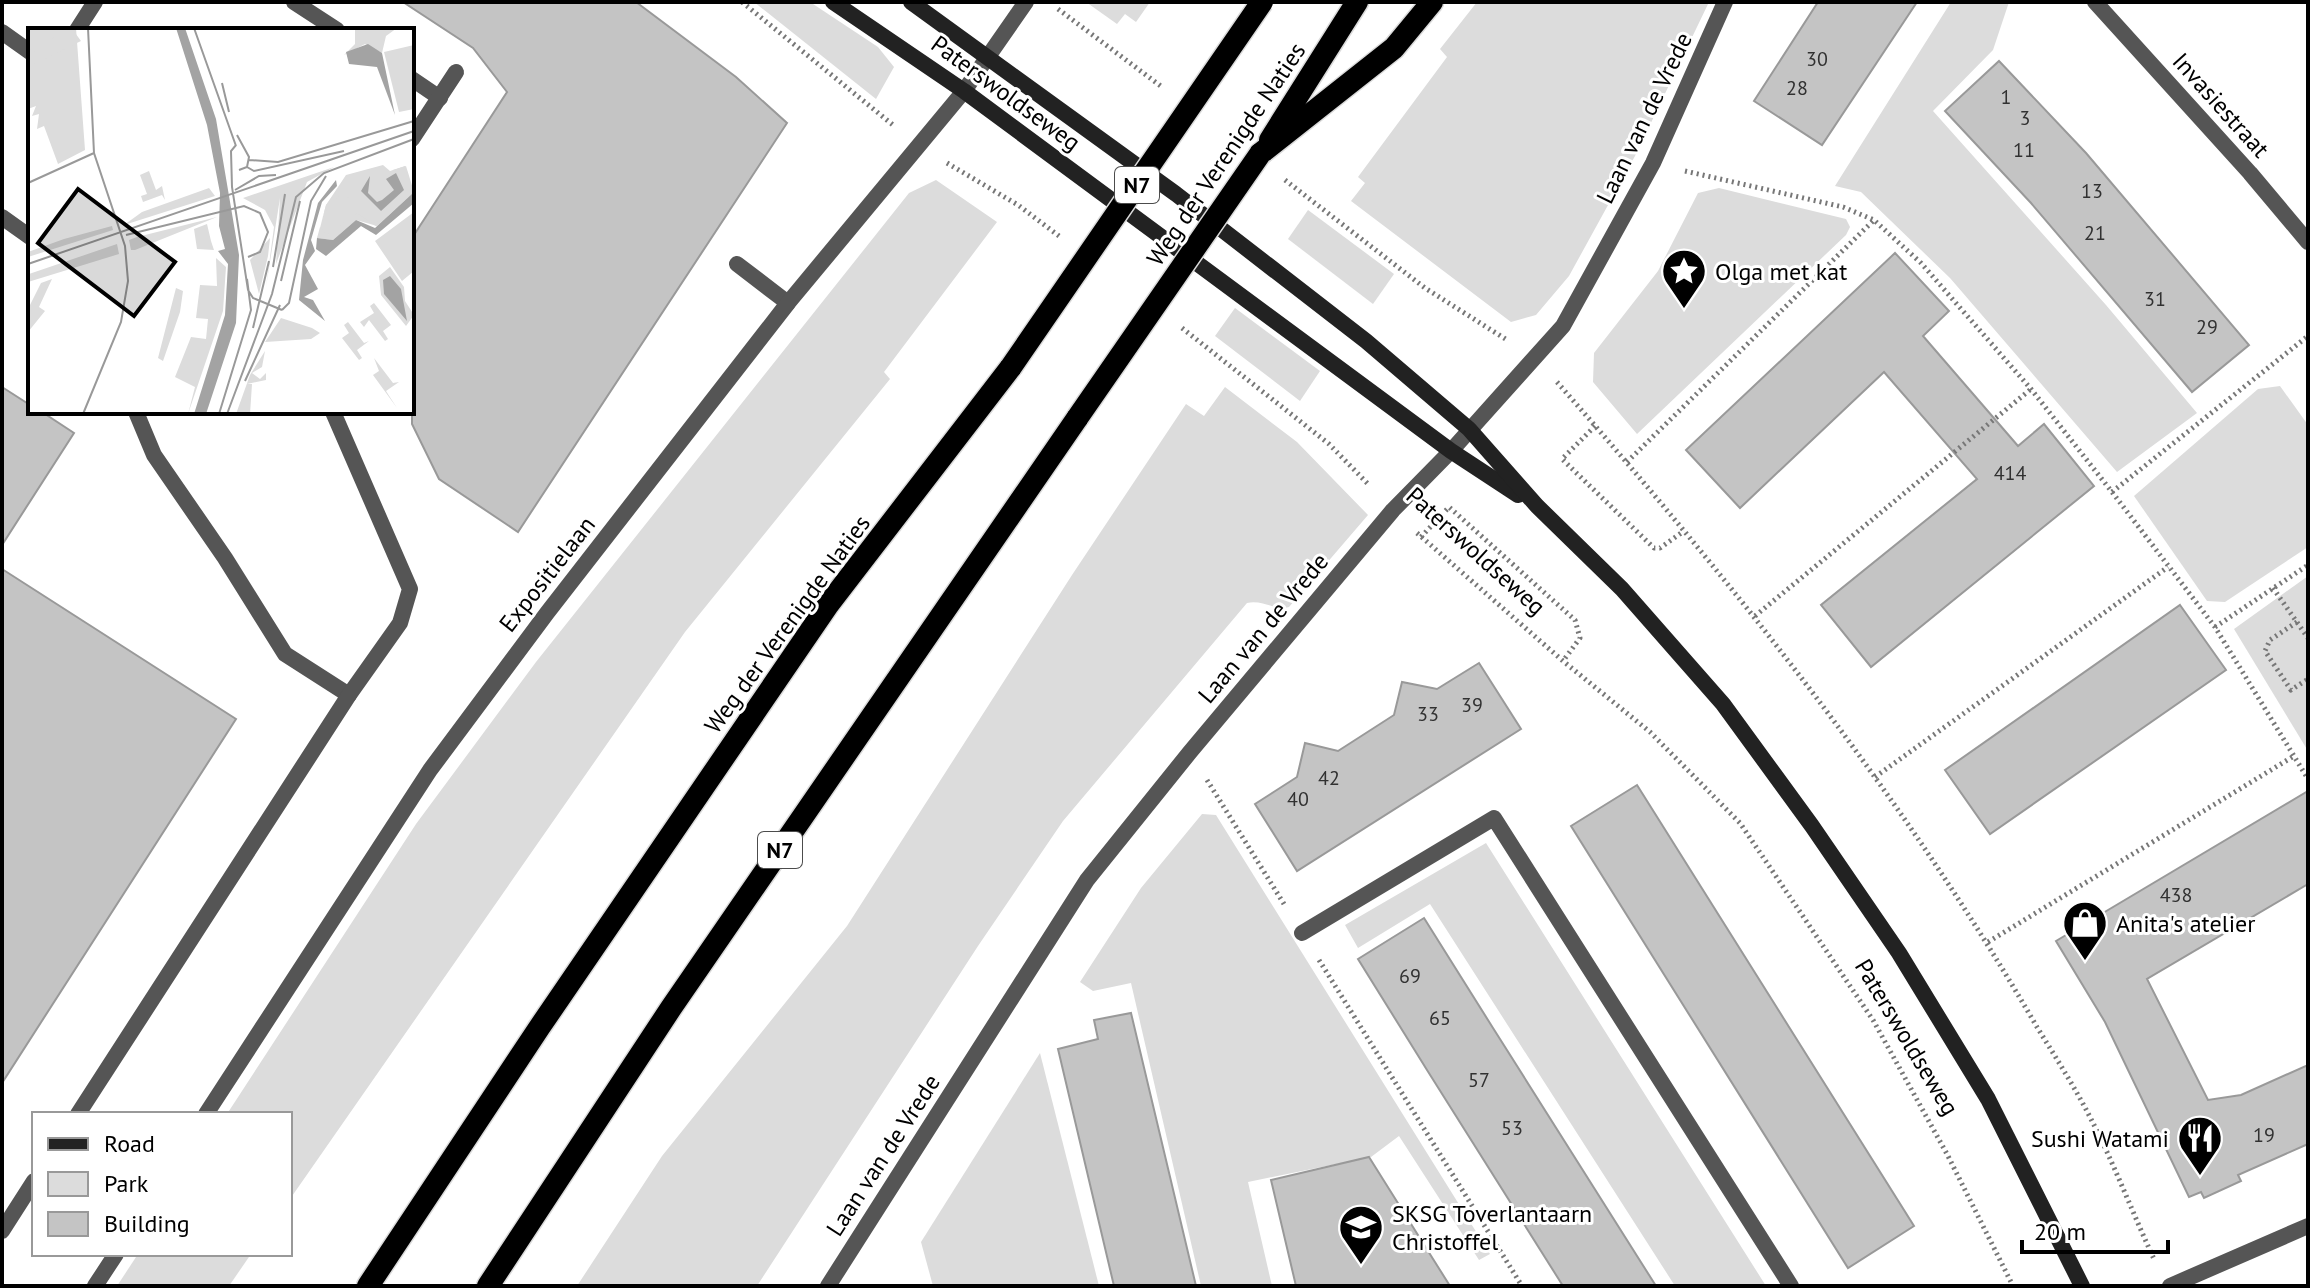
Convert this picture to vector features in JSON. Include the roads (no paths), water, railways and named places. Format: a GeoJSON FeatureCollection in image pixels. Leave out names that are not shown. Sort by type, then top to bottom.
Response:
{"type":"FeatureCollection","features":[{"type":"Feature","properties":{"kind":"highway","name":"Weg der Verenigde Naties"},"geometry":{"type":"LineString","coordinates":[[368,1286],[539,1028],[828,605],[1011,367],[1262,2]]}},
{"type":"Feature","properties":{"kind":"highway","name":"N7"},"geometry":{"type":"LineString","coordinates":[[1260,154],[1394,48],[1432,2]]}},
{"type":"Feature","properties":{"kind":"highway","name":"Weg der Verenigde Naties"},"geometry":{"type":"LineString","coordinates":[[488,1286],[671,1008],[1260,154],[1356,4]]}},
{"type":"Feature","properties":{"kind":"highway"},"geometry":{"type":"LineString","coordinates":[[359,1286],[387,1256]]}},
{"type":"Feature","properties":{"kind":"main road","name":"Paterswoldseweg"},"geometry":{"type":"LineString","coordinates":[[833,2],[964,91],[1451,451],[1537,506]]}},
{"type":"Feature","properties":{"kind":"main road","name":"Paterswoldseweg"},"geometry":{"type":"LineString","coordinates":[[911,2],[1221,229],[1366,341],[1469,429],[1537,506],[1622,589],[1703,681],[1812,826],[1899,953],[1988,1099],[2082,1286]]}},
{"type":"Feature","properties":{"kind":"street"},"geometry":{"type":"LineString","coordinates":[[78,28],[95,2]]}},
{"type":"Feature","properties":{"kind":"street"},"geometry":{"type":"LineString","coordinates":[[294,2],[334,28]]}},
{"type":"Feature","properties":{"kind":"street","name":"Expositielaan"},"geometry":{"type":"LineString","coordinates":[[207,1112],[430,770],[547,613],[788,303],[964,91],[1026,2]]}},
{"type":"Feature","properties":{"kind":"street","name":"Laan van de Vrede"},"geometry":{"type":"LineString","coordinates":[[828,1286],[1087,880],[1393,510],[1451,451],[1563,326],[1653,163],[1725,2]]}},
{"type":"Feature","properties":{"kind":"street","name":"Invasiestraat"},"geometry":{"type":"LineString","coordinates":[[2095,2],[2250,173],[2308,242]]}},
{"type":"Feature","properties":{"kind":"street"},"geometry":{"type":"LineString","coordinates":[[2,32],[28,51]]}},
{"type":"Feature","properties":{"kind":"street"},"geometry":{"type":"LineString","coordinates":[[414,136],[456,72]]}},
{"type":"Feature","properties":{"kind":"street"},"geometry":{"type":"LineString","coordinates":[[414,80],[440,98]]}},
{"type":"Feature","properties":{"kind":"street"},"geometry":{"type":"LineString","coordinates":[[2,217],[28,236]]}},
{"type":"Feature","properties":{"kind":"street"},"geometry":{"type":"LineString","coordinates":[[737,264],[788,303]]}},
{"type":"Feature","properties":{"kind":"street"},"geometry":{"type":"LineString","coordinates":[[137,414],[154,455],[225,558],[285,654],[349,695]]}},
{"type":"Feature","properties":{"kind":"street"},"geometry":{"type":"LineString","coordinates":[[79,1112],[349,695],[400,623],[410,589],[334,414]]}},
{"type":"Feature","properties":{"kind":"street"},"geometry":{"type":"LineString","coordinates":[[1302,933],[1494,818],[1791,1286]]}},
{"type":"Feature","properties":{"kind":"street"},"geometry":{"type":"LineString","coordinates":[[2,1231],[32,1184]]}},
{"type":"Feature","properties":{"kind":"street"},"geometry":{"type":"LineString","coordinates":[[2165,1279],[2308,1226]]}},
{"type":"Feature","properties":{"kind":"street"},"geometry":{"type":"LineString","coordinates":[[95,1286],[115,1256]]}},
{"type":"Feature","properties":{"kind":"place","name":"Olga met kat"},"geometry":{"type":"Point","coordinates":[1684,310]}},
{"type":"Feature","properties":{"kind":"place","name":"Anita's atelier"},"geometry":{"type":"Point","coordinates":[2085,962]}},
{"type":"Feature","properties":{"kind":"place","name":"Sushi Watami"},"geometry":{"type":"Point","coordinates":[2200,1177]}},
{"type":"Feature","properties":{"kind":"place","name":"SKSG Toverlantaarn Christoffel"},"geometry":{"type":"Point","coordinates":[1361,1266]}}]}
